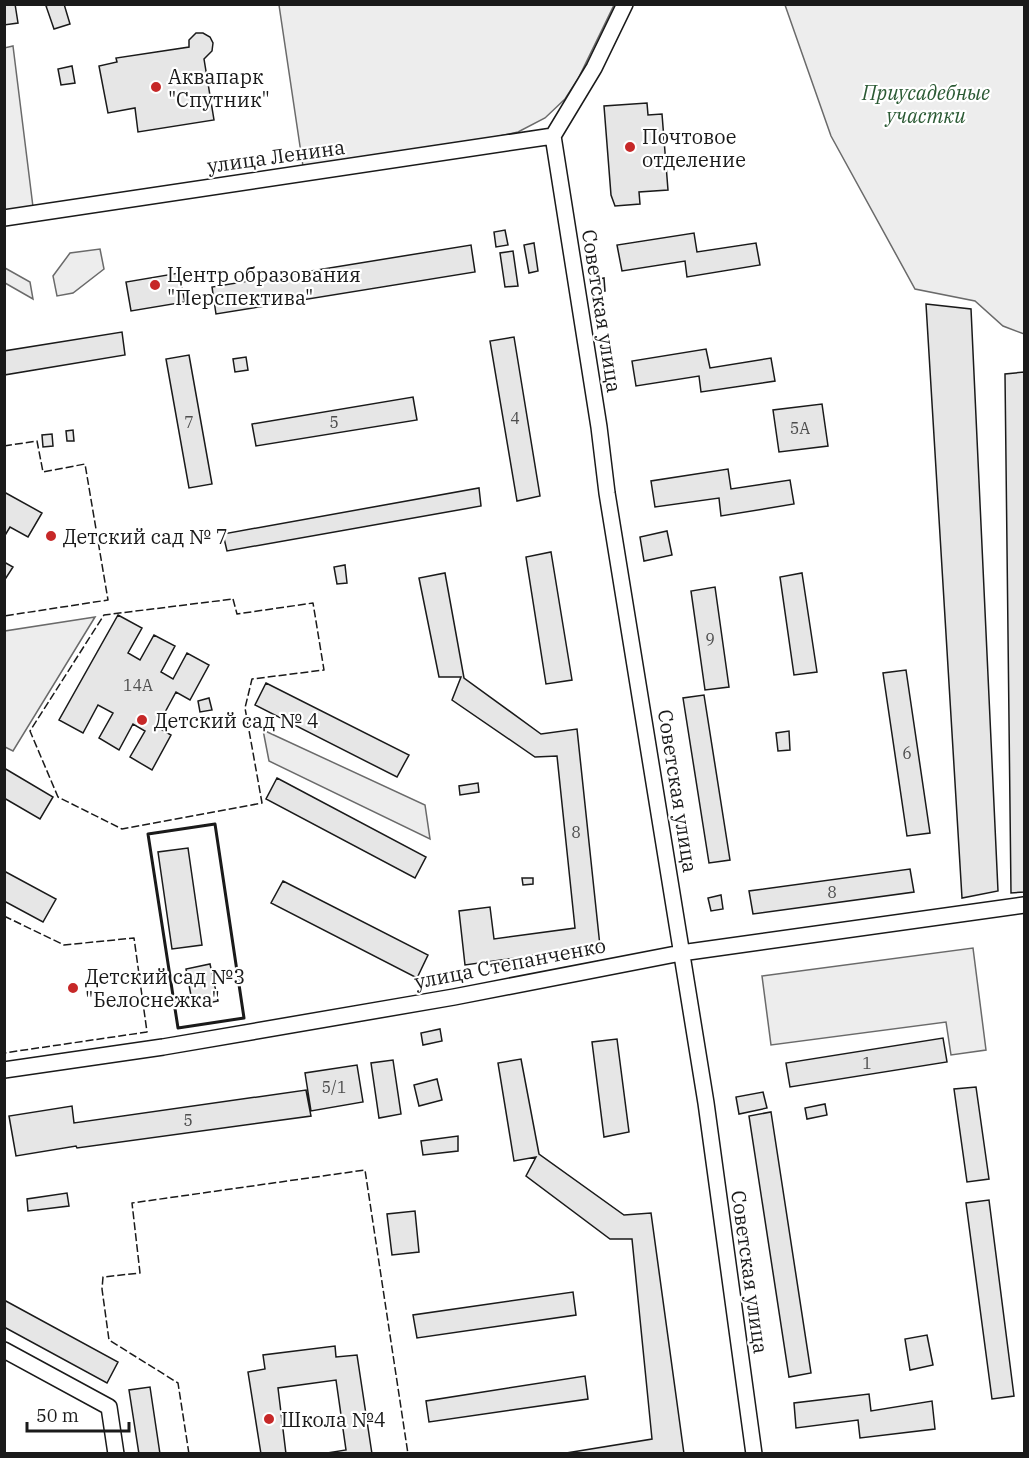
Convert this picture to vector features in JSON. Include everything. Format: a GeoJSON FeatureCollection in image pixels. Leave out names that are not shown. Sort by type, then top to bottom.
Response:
{"type":"FeatureCollection","features":[{"type":"Feature","properties":{"kind":"street"},"geometry":{"type":"LineString","coordinates":[[553,136],[594,68],[625,4]]}},
{"type":"Feature","properties":{"kind":"street","name":"улица Ленина"},"geometry":{"type":"LineString","coordinates":[[4,218],[553,136]]}},
{"type":"Feature","properties":{"kind":"street","name":"Советская улица"},"geometry":{"type":"LineString","coordinates":[[553,136],[599,427],[607,493],[713,1150],[754,1454]]}},
{"type":"Feature","properties":{"kind":"street","name":"улица Степанченко"},"geometry":{"type":"LineString","coordinates":[[4,1070],[163,1047],[454,997],[681,953],[1024,905]]}},
{"type":"Feature","properties":{"kind":"street"},"geometry":{"type":"LineString","coordinates":[[4,1350],[109,1407],[116,1454]]}},
{"type":"Feature","properties":{"kind":"green space"},"geometry":{"type":"Polygon","coordinates":[[[279,5],[614,5],[578,79],[565,99],[545,118],[518,132],[304,173],[279,5]]]}},
{"type":"Feature","properties":{"kind":"green space","name":"Приусадебные участки"},"geometry":{"type":"Polygon","coordinates":[[[785,5],[1024,5],[1024,334],[1003,326],[975,301],[915,289],[831,136],[785,5]]]}},
{"type":"Feature","properties":{"kind":"green space"},"geometry":{"type":"Polygon","coordinates":[[[13,46],[34,215],[4,219],[4,48],[13,46]]]}},
{"type":"Feature","properties":{"kind":"green space"},"geometry":{"type":"Polygon","coordinates":[[[100,249],[104,269],[73,293],[57,296],[53,276],[70,253],[100,249]]]}},
{"type":"Feature","properties":{"kind":"green space"},"geometry":{"type":"Polygon","coordinates":[[[5,268],[30,282],[33,299],[5,283],[5,268]]]}},
{"type":"Feature","properties":{"kind":"green space"},"geometry":{"type":"Polygon","coordinates":[[[95,617],[13,751],[5,747],[5,631],[95,617]]]}},
{"type":"Feature","properties":{"kind":"green space"},"geometry":{"type":"Polygon","coordinates":[[[263,730],[425,805],[430,839],[269,761],[263,730]]]}},
{"type":"Feature","properties":{"kind":"green space"},"geometry":{"type":"Polygon","coordinates":[[[973,948],[986,1050],[951,1055],[946,1022],[771,1045],[762,976],[973,948]]]}},
{"type":"Feature","properties":{"kind":"building"},"geometry":{"type":"Polygon","coordinates":[[[4,4],[15,4],[18,23],[4,25],[4,4]]]}},
{"type":"Feature","properties":{"kind":"building"},"geometry":{"type":"Polygon","coordinates":[[[64,4],[70,24],[54,29],[46,6],[64,4]]]}},
{"type":"Feature","properties":{"kind":"building","name":"Аквапарк \"Спутник\""},"geometry":{"type":"Polygon","coordinates":[[[196,33],[203,33],[210,37],[213,43],[212,51],[204,59],[214,120],[138,132],[135,108],[108,113],[99,66],[117,62],[116,58],[189,47],[189,40],[196,33]]]}},
{"type":"Feature","properties":{"kind":"building"},"geometry":{"type":"Polygon","coordinates":[[[72,66],[75,83],[61,85],[58,69],[72,66]]]}},
{"type":"Feature","properties":{"kind":"building"},"geometry":{"type":"Polygon","coordinates":[[[647,103],[648,115],[662,114],[668,190],[639,192],[640,204],[615,206],[611,195],[604,106],[647,103]]]}},
{"type":"Feature","properties":{"kind":"building"},"geometry":{"type":"Polygon","coordinates":[[[505,230],[508,245],[496,247],[494,232],[505,230]]]}},
{"type":"Feature","properties":{"kind":"building"},"geometry":{"type":"Polygon","coordinates":[[[694,233],[697,252],[756,243],[760,265],[687,277],[685,261],[622,271],[617,245],[694,233]]]}},
{"type":"Feature","properties":{"kind":"building"},"geometry":{"type":"Polygon","coordinates":[[[534,243],[538,271],[529,273],[524,245],[534,243]]]}},
{"type":"Feature","properties":{"kind":"building"},"geometry":{"type":"Polygon","coordinates":[[[471,245],[475,272],[216,314],[212,287],[471,245]]]}},
{"type":"Feature","properties":{"kind":"building"},"geometry":{"type":"Polygon","coordinates":[[[513,251],[518,286],[505,287],[500,253],[513,251]]]}},
{"type":"Feature","properties":{"kind":"building"},"geometry":{"type":"Polygon","coordinates":[[[179,273],[185,302],[131,311],[126,282],[179,273]]]}},
{"type":"Feature","properties":{"kind":"building"},"geometry":{"type":"Polygon","coordinates":[[[604,278],[605,291],[601,291],[599,279],[604,278]]]}},
{"type":"Feature","properties":{"kind":"building"},"geometry":{"type":"Polygon","coordinates":[[[926,304],[971,309],[998,891],[962,898],[926,304]]]}},
{"type":"Feature","properties":{"kind":"building"},"geometry":{"type":"Polygon","coordinates":[[[122,332],[125,355],[4,375],[4,351],[122,332]]]}},
{"type":"Feature","properties":{"kind":"building"},"geometry":{"type":"Polygon","coordinates":[[[514,337],[540,496],[517,501],[490,341],[514,337]]]}},
{"type":"Feature","properties":{"kind":"building"},"geometry":{"type":"Polygon","coordinates":[[[706,349],[710,368],[771,358],[775,381],[701,392],[699,376],[636,386],[632,361],[706,349]]]}},
{"type":"Feature","properties":{"kind":"building"},"geometry":{"type":"Polygon","coordinates":[[[189,355],[212,484],[189,488],[166,359],[189,355]]]}},
{"type":"Feature","properties":{"kind":"building"},"geometry":{"type":"Polygon","coordinates":[[[246,357],[248,370],[235,372],[233,359],[246,357]]]}},
{"type":"Feature","properties":{"kind":"building"},"geometry":{"type":"Polygon","coordinates":[[[1024,372],[1024,892],[1011,893],[1005,374],[1024,372]]]}},
{"type":"Feature","properties":{"kind":"building"},"geometry":{"type":"Polygon","coordinates":[[[413,397],[417,420],[256,446],[252,424],[413,397]]]}},
{"type":"Feature","properties":{"kind":"building"},"geometry":{"type":"Polygon","coordinates":[[[822,404],[828,446],[779,452],[773,410],[822,404]]]}},
{"type":"Feature","properties":{"kind":"building"},"geometry":{"type":"Polygon","coordinates":[[[73,430],[74,441],[67,441],[66,431],[73,430]]]}},
{"type":"Feature","properties":{"kind":"building"},"geometry":{"type":"Polygon","coordinates":[[[52,434],[53,446],[43,447],[42,435],[52,434]]]}},
{"type":"Feature","properties":{"kind":"building"},"geometry":{"type":"Polygon","coordinates":[[[728,469],[731,489],[790,480],[794,504],[721,516],[719,498],[655,507],[651,481],[728,469]]]}},
{"type":"Feature","properties":{"kind":"building"},"geometry":{"type":"Polygon","coordinates":[[[479,488],[481,506],[227,551],[223,534],[479,488]]]}},
{"type":"Feature","properties":{"kind":"building"},"geometry":{"type":"Polygon","coordinates":[[[4,492],[42,513],[28,537],[10,527],[4,537],[4,492]]]}},
{"type":"Feature","properties":{"kind":"building"},"geometry":{"type":"Polygon","coordinates":[[[667,531],[672,555],[644,561],[640,537],[667,531]]]}},
{"type":"Feature","properties":{"kind":"building"},"geometry":{"type":"Polygon","coordinates":[[[551,552],[572,680],[546,684],[526,557],[551,552]]]}},
{"type":"Feature","properties":{"kind":"building"},"geometry":{"type":"Polygon","coordinates":[[[4,562],[13,567],[4,581],[4,562]]]}},
{"type":"Feature","properties":{"kind":"building"},"geometry":{"type":"Polygon","coordinates":[[[345,565],[347,583],[337,584],[334,567],[345,565]]]}},
{"type":"Feature","properties":{"kind":"building"},"geometry":{"type":"Polygon","coordinates":[[[445,573],[464,678],[541,734],[577,729],[600,946],[465,965],[459,911],[490,907],[494,939],[575,928],[557,756],[535,757],[452,700],[461,677],[439,677],[419,578],[445,573]]]}},
{"type":"Feature","properties":{"kind":"building"},"geometry":{"type":"Polygon","coordinates":[[[802,573],[817,672],[794,675],[780,577],[802,573]]]}},
{"type":"Feature","properties":{"kind":"building"},"geometry":{"type":"Polygon","coordinates":[[[715,587],[729,687],[705,690],[691,591],[715,587]]]}},
{"type":"Feature","properties":{"kind":"building"},"geometry":{"type":"Polygon","coordinates":[[[118,615],[142,628],[128,653],[140,660],[154,635],[175,646],[161,672],[173,679],[187,653],[209,665],[190,700],[176,692],[157,727],[171,735],[152,770],[130,757],[145,731],[133,724],[119,750],[99,738],[113,713],[98,705],[83,733],[59,720],[118,615]]]}},
{"type":"Feature","properties":{"kind":"building"},"geometry":{"type":"Polygon","coordinates":[[[906,670],[930,833],[907,836],[883,673],[906,670]]]}},
{"type":"Feature","properties":{"kind":"building"},"geometry":{"type":"Polygon","coordinates":[[[266,683],[409,755],[397,777],[255,705],[266,683]]]}},
{"type":"Feature","properties":{"kind":"building"},"geometry":{"type":"Polygon","coordinates":[[[704,695],[730,860],[709,863],[683,698],[704,695]]]}},
{"type":"Feature","properties":{"kind":"building"},"geometry":{"type":"Polygon","coordinates":[[[209,698],[212,710],[200,712],[198,701],[209,698]]]}},
{"type":"Feature","properties":{"kind":"building"},"geometry":{"type":"Polygon","coordinates":[[[789,731],[790,750],[778,751],[776,733],[789,731]]]}},
{"type":"Feature","properties":{"kind":"building"},"geometry":{"type":"Polygon","coordinates":[[[4,768],[53,797],[40,819],[4,798],[4,768]]]}},
{"type":"Feature","properties":{"kind":"building"},"geometry":{"type":"Polygon","coordinates":[[[277,778],[426,857],[415,878],[266,799],[277,778]]]}},
{"type":"Feature","properties":{"kind":"building"},"geometry":{"type":"Polygon","coordinates":[[[478,783],[479,792],[460,795],[459,786],[478,783]]]}},
{"type":"Feature","properties":{"kind":"building"},"geometry":{"type":"Polygon","coordinates":[[[188,848],[202,945],[172,949],[158,852],[188,848]]]}},
{"type":"Feature","properties":{"kind":"building"},"geometry":{"type":"Polygon","coordinates":[[[910,869],[914,892],[753,914],[749,891],[910,869]]]}},
{"type":"Feature","properties":{"kind":"building"},"geometry":{"type":"Polygon","coordinates":[[[4,871],[56,899],[43,922],[4,901],[4,871]]]}},
{"type":"Feature","properties":{"kind":"building"},"geometry":{"type":"Polygon","coordinates":[[[522,878],[533,878],[533,884],[523,885],[522,878]]]}},
{"type":"Feature","properties":{"kind":"building"},"geometry":{"type":"Polygon","coordinates":[[[283,881],[428,955],[417,978],[271,903],[283,881]]]}},
{"type":"Feature","properties":{"kind":"building"},"geometry":{"type":"Polygon","coordinates":[[[721,895],[723,909],[711,911],[708,898],[721,895]]]}},
{"type":"Feature","properties":{"kind":"building"},"geometry":{"type":"Polygon","coordinates":[[[210,964],[218,1001],[193,1006],[186,969],[210,964]]]}},
{"type":"Feature","properties":{"kind":"building"},"geometry":{"type":"Polygon","coordinates":[[[440,1029],[442,1041],[423,1045],[421,1033],[440,1029]]]}},
{"type":"Feature","properties":{"kind":"building"},"geometry":{"type":"Polygon","coordinates":[[[943,1038],[947,1062],[790,1087],[786,1063],[943,1038]]]}},
{"type":"Feature","properties":{"kind":"building"},"geometry":{"type":"Polygon","coordinates":[[[617,1039],[629,1132],[604,1137],[592,1042],[617,1039]]]}},
{"type":"Feature","properties":{"kind":"building"},"geometry":{"type":"Polygon","coordinates":[[[521,1059],[539,1154],[624,1215],[651,1213],[684,1454],[560,1454],[652,1439],[632,1239],[610,1239],[526,1176],[536,1157],[514,1161],[498,1063],[521,1059]]]}},
{"type":"Feature","properties":{"kind":"building"},"geometry":{"type":"Polygon","coordinates":[[[393,1060],[401,1114],[379,1118],[371,1063],[393,1060]]]}},
{"type":"Feature","properties":{"kind":"building"},"geometry":{"type":"Polygon","coordinates":[[[357,1065],[363,1102],[311,1111],[305,1073],[357,1065]]]}},
{"type":"Feature","properties":{"kind":"building"},"geometry":{"type":"Polygon","coordinates":[[[437,1079],[442,1100],[419,1106],[414,1085],[437,1079]]]}},
{"type":"Feature","properties":{"kind":"building"},"geometry":{"type":"Polygon","coordinates":[[[976,1087],[989,1179],[967,1182],[954,1089],[976,1087]]]}},
{"type":"Feature","properties":{"kind":"building"},"geometry":{"type":"Polygon","coordinates":[[[306,1090],[311,1116],[77,1148],[76,1146],[16,1156],[9,1116],[72,1106],[74,1123],[306,1090]]]}},
{"type":"Feature","properties":{"kind":"building"},"geometry":{"type":"Polygon","coordinates":[[[763,1092],[767,1108],[739,1114],[736,1097],[763,1092]]]}},
{"type":"Feature","properties":{"kind":"building"},"geometry":{"type":"Polygon","coordinates":[[[825,1104],[827,1115],[807,1119],[805,1108],[825,1104]]]}},
{"type":"Feature","properties":{"kind":"building"},"geometry":{"type":"Polygon","coordinates":[[[771,1112],[811,1373],[789,1377],[749,1116],[771,1112]]]}},
{"type":"Feature","properties":{"kind":"building"},"geometry":{"type":"Polygon","coordinates":[[[458,1136],[458,1151],[423,1155],[421,1141],[458,1136]]]}},
{"type":"Feature","properties":{"kind":"building"},"geometry":{"type":"Polygon","coordinates":[[[67,1193],[69,1206],[28,1211],[27,1199],[67,1193]]]}},
{"type":"Feature","properties":{"kind":"building"},"geometry":{"type":"Polygon","coordinates":[[[989,1200],[1014,1396],[992,1399],[966,1203],[989,1200]]]}},
{"type":"Feature","properties":{"kind":"building"},"geometry":{"type":"Polygon","coordinates":[[[415,1211],[419,1252],[392,1255],[387,1214],[415,1211]]]}},
{"type":"Feature","properties":{"kind":"building"},"geometry":{"type":"Polygon","coordinates":[[[573,1292],[576,1315],[417,1338],[413,1315],[573,1292]]]}},
{"type":"Feature","properties":{"kind":"building"},"geometry":{"type":"Polygon","coordinates":[[[4,1300],[118,1362],[107,1383],[4,1327],[4,1300]]]}},
{"type":"Feature","properties":{"kind":"building"},"geometry":{"type":"Polygon","coordinates":[[[927,1335],[933,1365],[910,1370],[905,1339],[927,1335]]]}},
{"type":"Feature","properties":{"kind":"building","name":"Школа №4"},"geometry":{"type":"Polygon","coordinates":[[[335,1346],[336,1357],[357,1355],[372,1454],[321,1454],[346,1450],[336,1380],[278,1388],[286,1454],[261,1454],[248,1372],[265,1369],[263,1355],[335,1346]]]}},
{"type":"Feature","properties":{"kind":"building"},"geometry":{"type":"Polygon","coordinates":[[[585,1376],[588,1399],[429,1422],[426,1401],[585,1376]]]}},
{"type":"Feature","properties":{"kind":"building"},"geometry":{"type":"Polygon","coordinates":[[[150,1387],[160,1454],[139,1454],[129,1390],[150,1387]]]}},
{"type":"Feature","properties":{"kind":"building"},"geometry":{"type":"Polygon","coordinates":[[[869,1394],[871,1411],[932,1401],[935,1429],[860,1438],[858,1420],[796,1428],[794,1403],[869,1394]]]}},
{"type":"Feature","properties":{"kind":"fence"},"geometry":{"type":"LineString","coordinates":[[4,446],[37,441],[43,472],[85,464],[108,600],[4,616]]}},
{"type":"Feature","properties":{"kind":"fence"},"geometry":{"type":"LineString","coordinates":[[233,599],[237,614],[313,603],[324,670],[252,679],[245,708],[262,803],[122,829],[58,797],[30,731],[104,615],[233,599]]}},
{"type":"Feature","properties":{"kind":"fence"},"geometry":{"type":"LineString","coordinates":[[4,916],[64,945],[134,938],[147,1032],[4,1053]]}},
{"type":"Feature","properties":{"kind":"fence"},"geometry":{"type":"LineString","coordinates":[[189,1454],[178,1383],[109,1340],[102,1289],[103,1277],[140,1273],[132,1203],[365,1170],[408,1454]]}},
{"type":"Feature","properties":{"kind":"wall"},"geometry":{"type":"LineString","coordinates":[[215,824],[244,1018],[178,1028],[148,834],[215,824]]}},
{"type":"Feature","properties":{"kind":"place","name":"Аквапарк \"Спутник\""},"geometry":{"type":"Point","coordinates":[156,87]}},
{"type":"Feature","properties":{"kind":"place","name":"Почтовое отделение"},"geometry":{"type":"Point","coordinates":[630,147]}},
{"type":"Feature","properties":{"kind":"place","name":"Центр образования \"Перспектива\""},"geometry":{"type":"Point","coordinates":[155,285]}},
{"type":"Feature","properties":{"kind":"place","name":"Детский сад № 7"},"geometry":{"type":"Point","coordinates":[51,536]}},
{"type":"Feature","properties":{"kind":"place","name":"Детский сад № 4"},"geometry":{"type":"Point","coordinates":[142,720]}},
{"type":"Feature","properties":{"kind":"place","name":"Детский сад №3 \"Белоснежка\""},"geometry":{"type":"Point","coordinates":[73,988]}},
{"type":"Feature","properties":{"kind":"place","name":"Школа №4"},"geometry":{"type":"Point","coordinates":[269,1419]}}]}
